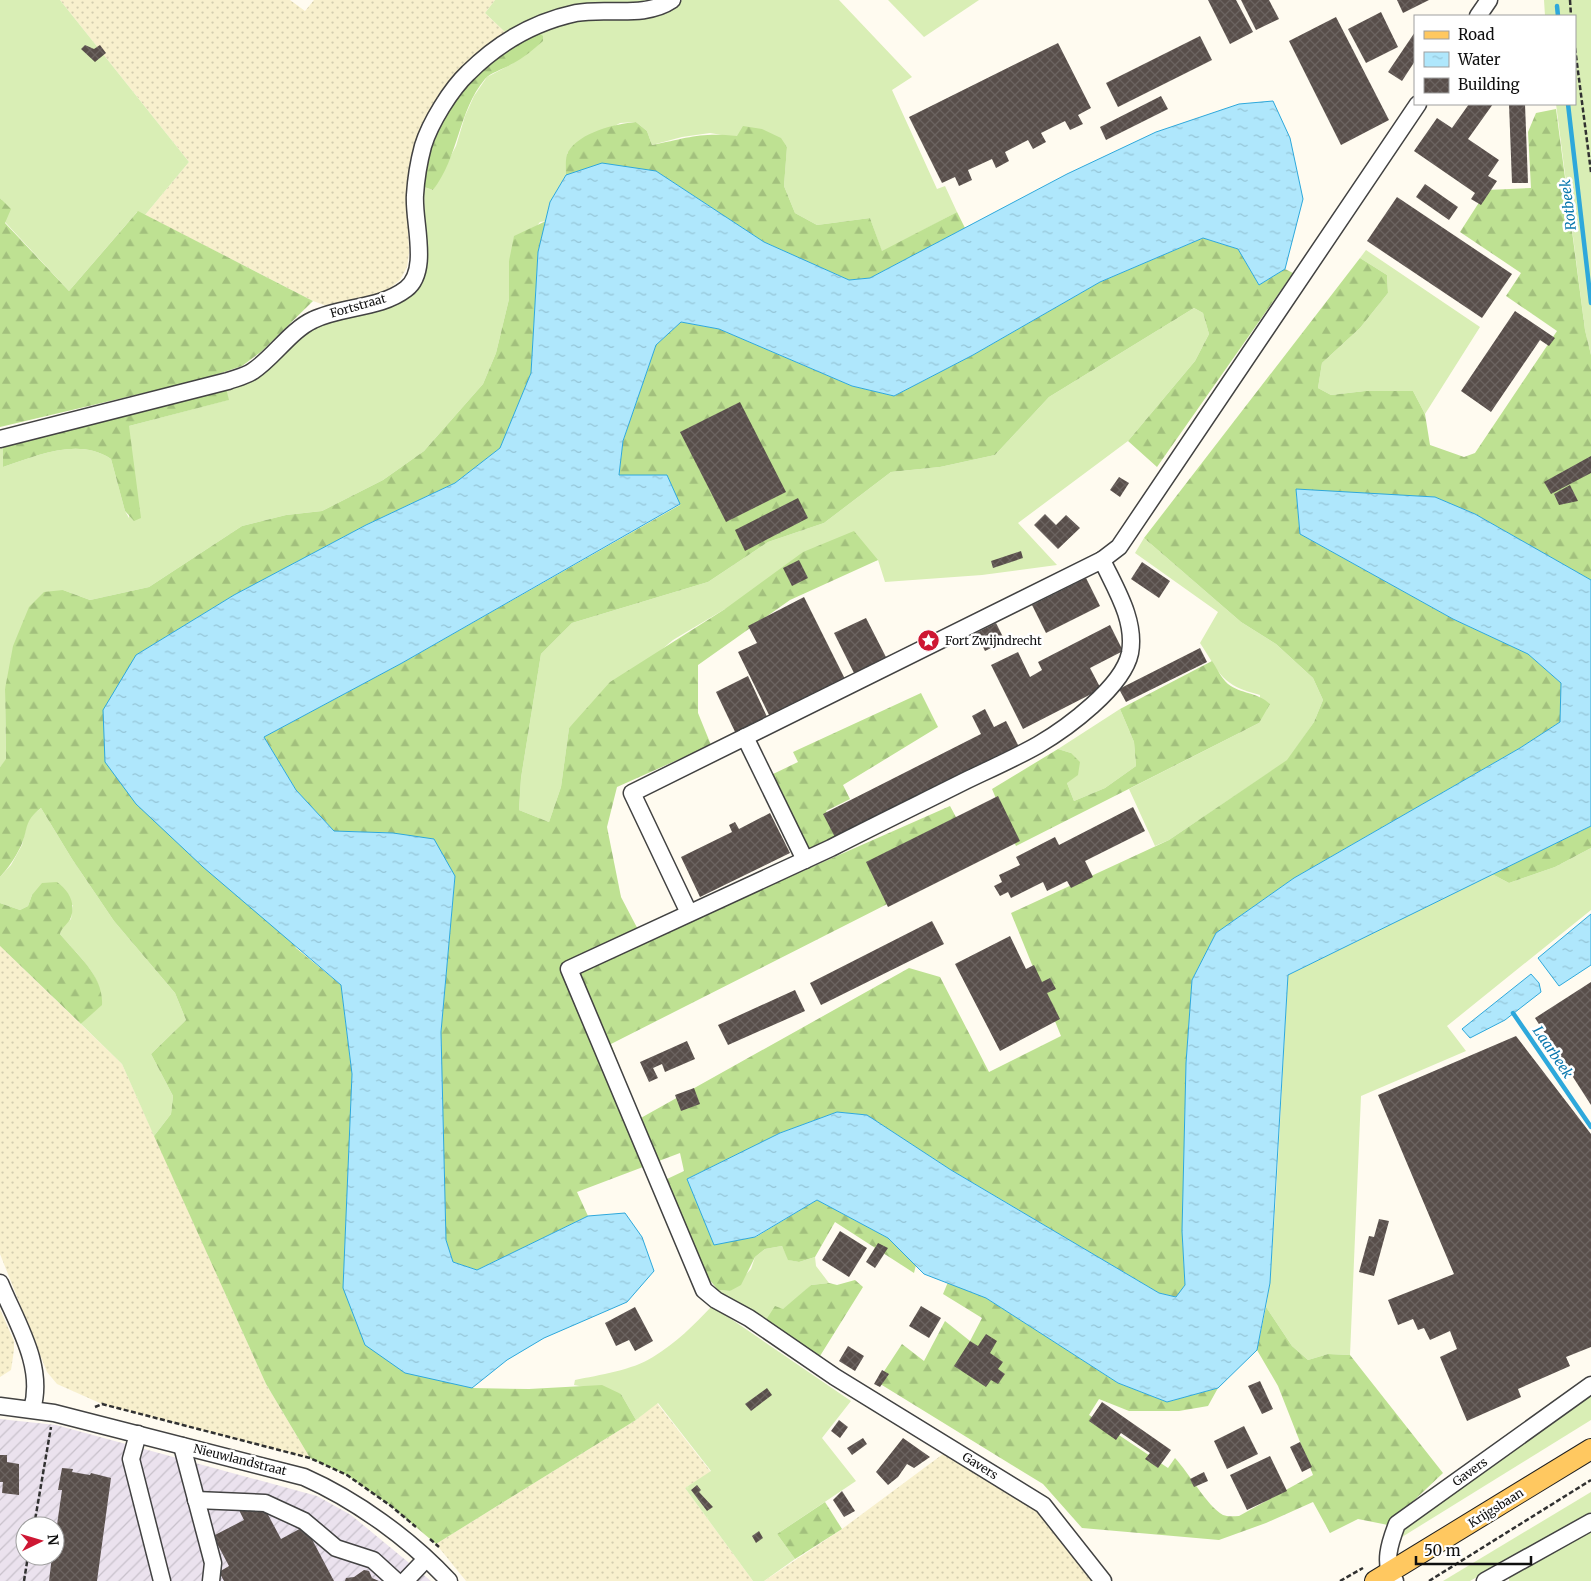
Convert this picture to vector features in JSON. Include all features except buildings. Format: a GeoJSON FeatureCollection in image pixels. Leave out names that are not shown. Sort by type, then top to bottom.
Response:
{"type":"FeatureCollection","features":[{"type":"Feature","properties":{"kind":"main road","name":"Krijgsbaan"},"geometry":{"type":"LineString","coordinates":[[1386,1578],[1591,1449]]}},
{"type":"Feature","properties":{"kind":"street","name":"Fortstraat"},"geometry":{"type":"LineString","coordinates":[[0,439],[228,381],[252,372],[311,321],[332,313],[383,301],[406,289],[414,278],[419,265],[415,195],[423,145],[443,105],[467,74],[500,45],[535,26],[576,13],[651,9],[663,6],[672,0]]}},
{"type":"Feature","properties":{"kind":"street"},"geometry":{"type":"LineString","coordinates":[[1479,15],[1489,0]]}},
{"type":"Feature","properties":{"kind":"street"},"geometry":{"type":"LineString","coordinates":[[1102,560],[1124,606],[1132,639],[1130,654],[1123,671],[1110,688],[1071,721],[1039,744],[804,860],[689,913],[632,793],[1102,560],[1119,547],[1417,105]]}},
{"type":"Feature","properties":{"kind":"street"},"geometry":{"type":"LineString","coordinates":[[745,737],[804,860]]}},
{"type":"Feature","properties":{"kind":"street","name":"Gavers"},"geometry":{"type":"LineString","coordinates":[[689,913],[569,969],[704,1290],[716,1300],[749,1318],[835,1376],[1043,1505],[1103,1581]]}},
{"type":"Feature","properties":{"kind":"street"},"geometry":{"type":"LineString","coordinates":[[0,1283],[35,1367],[35,1399],[32,1410]]}},
{"type":"Feature","properties":{"kind":"street","name":"Gavers"},"geometry":{"type":"LineString","coordinates":[[1386,1578],[1389,1553],[1397,1524],[1591,1385]]}},
{"type":"Feature","properties":{"kind":"street","name":"Nieuwlandstraat"},"geometry":{"type":"LineString","coordinates":[[0,1406],[54,1413],[304,1477],[337,1492],[379,1521],[426,1559],[449,1581]]}},
{"type":"Feature","properties":{"kind":"street"},"geometry":{"type":"LineString","coordinates":[[138,1434],[131,1459],[162,1581]]}},
{"type":"Feature","properties":{"kind":"street"},"geometry":{"type":"LineString","coordinates":[[182,1446],[213,1563],[211,1581]]}},
{"type":"Feature","properties":{"kind":"street"},"geometry":{"type":"LineString","coordinates":[[196,1500],[265,1503],[304,1522],[336,1548],[373,1560],[396,1581]]}},
{"type":"Feature","properties":{"kind":"street"},"geometry":{"type":"LineString","coordinates":[[1485,1581],[1591,1522]]}},
{"type":"Feature","properties":{"kind":"street"},"geometry":{"type":"LineString","coordinates":[[406,1581],[426,1559]]}},
{"type":"Feature","properties":{"kind":"path"},"geometry":{"type":"LineString","coordinates":[[1570,0],[1571,15]]}},
{"type":"Feature","properties":{"kind":"path"},"geometry":{"type":"LineString","coordinates":[[1576,56],[1591,172]]}},
{"type":"Feature","properties":{"kind":"path"},"geometry":{"type":"LineString","coordinates":[[36,1516],[54,1413]]}},
{"type":"Feature","properties":{"kind":"path"},"geometry":{"type":"LineString","coordinates":[[1429,1581],[1591,1480]]}},
{"type":"Feature","properties":{"kind":"path"},"geometry":{"type":"LineString","coordinates":[[24,1581],[26,1566]]}},
{"type":"Feature","properties":{"kind":"shaded area"},"geometry":{"type":"Polygon","coordinates":[[[60,0],[290,0],[305,11],[314,0],[495,0],[485,13],[507,34],[465,65],[440,92],[425,121],[412,160],[407,197],[409,253],[407,267],[400,280],[389,289],[375,295],[342,304],[324,305],[145,215],[189,162],[60,0]]]}},
{"type":"Feature","properties":{"kind":"shaded area"},"geometry":{"type":"Polygon","coordinates":[[[0,946],[122,1064],[266,1384],[310,1458],[102,1404],[57,1384],[47,1372],[0,1254],[0,946]]]}},
{"type":"Feature","properties":{"kind":"shaded area"},"geometry":{"type":"Polygon","coordinates":[[[0,1309],[14,1341],[14,1350],[11,1370],[0,1377],[0,1309]]]}},
{"type":"Feature","properties":{"kind":"shaded area"},"geometry":{"type":"Polygon","coordinates":[[[657,1403],[711,1472],[685,1488],[753,1581],[466,1581],[436,1544],[636,1420],[657,1403]]]}},
{"type":"Feature","properties":{"kind":"shaded area"},"geometry":{"type":"Polygon","coordinates":[[[0,1419],[56,1425],[317,1496],[351,1515],[431,1581],[0,1581],[0,1419]]]}},
{"type":"Feature","properties":{"kind":"shaded area"},"geometry":{"type":"Polygon","coordinates":[[[943,1454],[1038,1510],[1097,1581],[764,1581],[842,1529],[943,1454]]]}},
{"type":"Feature","properties":{"kind":"green space"},"geometry":{"type":"Polygon","coordinates":[[[0,0],[60,0],[189,162],[145,215],[137,212],[69,291],[5,222],[2,200],[0,198],[0,0]]]}},
{"type":"Feature","properties":{"kind":"green space"},"geometry":{"type":"Polygon","coordinates":[[[495,0],[656,0],[572,8],[547,16],[507,34],[485,13],[495,0]]]}},
{"type":"Feature","properties":{"kind":"green space"},"geometry":{"type":"Polygon","coordinates":[[[682,0],[839,0],[912,77],[892,90],[937,189],[945,186],[957,212],[882,252],[870,218],[817,225],[795,213],[784,186],[787,146],[710,133],[682,137],[652,145],[647,131],[636,122],[620,123],[567,153],[566,175],[550,202],[546,221],[540,222],[509,261],[509,299],[496,353],[483,384],[424,451],[383,480],[322,511],[286,515],[242,526],[149,587],[90,600],[63,590],[5,689],[6,760],[0,767],[0,445],[3,445],[3,467],[43,454],[71,449],[85,449],[111,459],[125,511],[129,518],[129,426],[228,400],[226,388],[318,324],[407,296],[425,234],[424,187],[433,190],[456,146],[465,116],[474,96],[487,77],[512,64],[538,32],[554,25],[590,17],[658,16],[670,11],[682,0]]]}},
{"type":"Feature","properties":{"kind":"green space"},"geometry":{"type":"Polygon","coordinates":[[[888,0],[979,0],[924,37],[888,0]]]}},
{"type":"Feature","properties":{"kind":"green space"},"geometry":{"type":"Polygon","coordinates":[[[1544,0],[1591,0],[1591,355],[1585,330],[1556,105],[1576,105],[1576,15],[1545,15],[1544,0]]]}},
{"type":"Feature","properties":{"kind":"green space"},"geometry":{"type":"Polygon","coordinates":[[[538,32],[543,36],[543,41],[532,51],[485,79],[469,105],[442,177],[433,190],[424,187],[430,153],[437,135],[467,85],[479,71],[497,56],[538,32]]]}},
{"type":"Feature","properties":{"kind":"green space"},"geometry":{"type":"Polygon","coordinates":[[[1556,109],[1585,330],[1591,355],[1591,580],[1475,514],[1435,497],[1296,490],[1300,534],[1453,619],[1528,654],[1561,683],[1560,722],[1520,748],[1294,878],[1216,933],[1192,980],[1186,1063],[1182,1231],[1185,1285],[1176,1297],[1159,1293],[951,1170],[867,1115],[837,1112],[780,1133],[687,1179],[714,1244],[756,1237],[817,1200],[888,1238],[916,1265],[914,1273],[835,1222],[815,1257],[799,1262],[788,1260],[782,1246],[765,1249],[755,1257],[741,1285],[730,1291],[718,1290],[708,1278],[667,1179],[684,1171],[680,1153],[577,1192],[588,1216],[477,1270],[453,1262],[446,1240],[441,1032],[455,876],[393,833],[334,831],[296,790],[264,737],[402,663],[680,505],[667,475],[619,475],[623,441],[656,345],[681,322],[719,329],[852,386],[894,396],[973,355],[1100,282],[1203,238],[1238,249],[1259,285],[1285,269],[1293,273],[1157,467],[1128,441],[1195,361],[1209,334],[1203,313],[1194,308],[1049,397],[995,455],[940,467],[891,472],[824,523],[768,542],[708,582],[572,623],[541,654],[521,778],[519,810],[549,822],[561,787],[569,728],[610,682],[725,609],[803,552],[854,531],[878,560],[790,600],[698,665],[698,713],[711,745],[617,787],[607,827],[621,897],[644,941],[950,806],[978,858],[611,1044],[639,1119],[909,968],[940,977],[989,1072],[1061,1036],[1011,913],[1169,840],[1287,760],[1314,722],[1323,700],[1313,678],[1276,644],[1241,622],[1144,538],[1360,258],[1387,275],[1388,293],[1360,328],[1322,363],[1318,388],[1331,395],[1365,391],[1413,391],[1425,414],[1430,445],[1464,457],[1475,453],[1557,331],[1506,296],[1521,273],[1460,232],[1487,190],[1531,188],[1528,132],[1536,113],[1556,109]]]}},
{"type":"Feature","properties":{"kind":"green space"},"geometry":{"type":"Polygon","coordinates":[[[636,122],[647,131],[652,145],[704,135],[737,136],[743,126],[762,129],[781,138],[787,147],[784,186],[795,213],[817,225],[870,218],[882,251],[957,212],[965,228],[870,278],[849,280],[764,242],[656,171],[566,175],[567,154],[581,139],[608,127],[636,122]]]}},
{"type":"Feature","properties":{"kind":"green space"},"geometry":{"type":"Polygon","coordinates":[[[0,198],[11,209],[5,223],[69,291],[138,211],[313,301],[262,351],[242,366],[203,379],[0,427],[0,198]]]}},
{"type":"Feature","properties":{"kind":"green space"},"geometry":{"type":"Polygon","coordinates":[[[546,221],[538,252],[531,373],[500,448],[455,483],[366,525],[234,595],[136,655],[296,948],[341,985],[352,1074],[343,1288],[472,1388],[529,1389],[602,1385],[621,1394],[636,1420],[436,1544],[391,1506],[347,1475],[310,1458],[266,1384],[154,1136],[171,1114],[173,1096],[151,1054],[186,1020],[175,993],[114,921],[72,859],[41,808],[31,817],[19,850],[0,877],[0,767],[6,759],[5,689],[13,646],[29,607],[44,592],[63,590],[90,600],[149,587],[242,526],[286,515],[322,511],[383,480],[424,451],[483,384],[496,353],[509,299],[509,261],[514,236],[546,221]]]}},
{"type":"Feature","properties":{"kind":"green space"},"geometry":{"type":"Polygon","coordinates":[[[1366,250],[1480,327],[1425,414],[1413,391],[1365,391],[1331,395],[1318,388],[1322,363],[1360,328],[1388,293],[1387,275],[1360,258],[1366,250]]]}},
{"type":"Feature","properties":{"kind":"green space"},"geometry":{"type":"Polygon","coordinates":[[[1194,308],[1203,313],[1209,334],[1195,361],[1128,441],[1018,523],[1057,565],[982,575],[885,582],[878,560],[725,609],[673,640],[569,728],[561,787],[549,822],[519,810],[521,778],[541,654],[572,623],[708,582],[768,542],[824,523],[891,472],[940,467],[995,455],[1049,397],[1194,308]]]}},
{"type":"Feature","properties":{"kind":"green space"},"geometry":{"type":"Polygon","coordinates":[[[226,388],[229,400],[129,426],[141,518],[134,521],[125,511],[111,459],[98,453],[85,449],[57,451],[3,467],[3,445],[226,388]]]}},
{"type":"Feature","properties":{"kind":"green space"},"geometry":{"type":"Polygon","coordinates":[[[1144,538],[1241,622],[1276,644],[1313,678],[1323,700],[1314,722],[1288,760],[1169,840],[1155,846],[1129,789],[1259,723],[1260,695],[1229,683],[1218,671],[1200,643],[1218,612],[1135,553],[1144,538]]]}},
{"type":"Feature","properties":{"kind":"green space"},"geometry":{"type":"Polygon","coordinates":[[[1212,661],[1228,684],[1238,690],[1260,697],[1270,704],[1259,723],[1016,846],[992,789],[1058,749],[1071,753],[1080,762],[1078,775],[1067,783],[1074,801],[1105,788],[1136,766],[1134,742],[1120,709],[1212,661]]]}},
{"type":"Feature","properties":{"kind":"green space"},"geometry":{"type":"Polygon","coordinates":[[[921,693],[938,727],[843,785],[850,799],[826,811],[839,838],[809,856],[771,775],[798,762],[793,752],[921,693]]]}},
{"type":"Feature","properties":{"kind":"green space"},"geometry":{"type":"Polygon","coordinates":[[[1120,709],[1134,742],[1136,766],[1105,788],[1074,801],[1067,783],[1071,753],[1058,749],[1120,709]]]}},
{"type":"Feature","properties":{"kind":"green space"},"geometry":{"type":"Polygon","coordinates":[[[41,808],[72,859],[114,921],[175,993],[186,1020],[151,1054],[173,1096],[171,1114],[154,1136],[122,1064],[81,1024],[101,1005],[101,994],[94,975],[88,966],[60,934],[62,927],[71,919],[73,905],[32,895],[28,906],[20,910],[0,903],[0,877],[11,865],[22,845],[28,819],[41,808]]]}},
{"type":"Feature","properties":{"kind":"green space"},"geometry":{"type":"Polygon","coordinates":[[[1591,826],[1591,848],[1555,867],[1509,883],[1492,874],[1591,826]]]}},
{"type":"Feature","properties":{"kind":"green space"},"geometry":{"type":"Polygon","coordinates":[[[1591,848],[1591,910],[1447,1026],[1466,1051],[1361,1096],[1350,1355],[1328,1354],[1308,1360],[1292,1346],[1266,1307],[1270,1283],[1276,1196],[1288,975],[1492,874],[1509,883],[1555,867],[1591,848]]]}},
{"type":"Feature","properties":{"kind":"green space"},"geometry":{"type":"Polygon","coordinates":[[[57,882],[65,889],[72,901],[70,919],[60,934],[88,966],[99,985],[101,994],[102,1005],[81,1024],[0,946],[0,903],[20,910],[28,906],[32,895],[42,883],[57,882]]]}},
{"type":"Feature","properties":{"kind":"green space"},"geometry":{"type":"Polygon","coordinates":[[[782,1246],[789,1260],[799,1262],[815,1257],[816,1266],[829,1283],[811,1285],[793,1302],[764,1323],[728,1304],[718,1290],[730,1291],[751,1269],[755,1257],[765,1249],[782,1246]]]}},
{"type":"Feature","properties":{"kind":"green space"},"geometry":{"type":"Polygon","coordinates":[[[855,1280],[863,1287],[820,1356],[764,1323],[775,1306],[783,1309],[811,1285],[829,1283],[837,1285],[855,1280]]]}},
{"type":"Feature","properties":{"kind":"green space"},"geometry":{"type":"Polygon","coordinates":[[[948,1282],[986,1298],[1118,1383],[1167,1402],[1218,1388],[1208,1406],[1179,1411],[1129,1411],[1099,1399],[1089,1415],[1168,1468],[1175,1458],[1204,1497],[1223,1515],[1239,1516],[1313,1475],[1278,1386],[1257,1350],[1266,1307],[1292,1346],[1308,1360],[1328,1354],[1350,1355],[1443,1473],[1388,1525],[1358,1519],[1330,1533],[1313,1502],[1266,1523],[1219,1540],[1082,1528],[1043,1484],[877,1382],[902,1344],[924,1361],[945,1321],[970,1341],[982,1318],[943,1294],[948,1282]]]}},
{"type":"Feature","properties":{"kind":"green space"},"geometry":{"type":"Polygon","coordinates":[[[712,1306],[851,1401],[822,1438],[856,1481],[777,1534],[795,1559],[764,1581],[753,1581],[685,1488],[711,1471],[658,1403],[636,1420],[621,1394],[574,1385],[575,1380],[626,1369],[645,1362],[669,1346],[712,1306]]]}},
{"type":"Feature","properties":{"kind":"green space"},"geometry":{"type":"Polygon","coordinates":[[[1591,1396],[1591,1420],[1402,1537],[1401,1530],[1591,1396]]]}},
{"type":"Feature","properties":{"kind":"green space"},"geometry":{"type":"Polygon","coordinates":[[[1591,1492],[1591,1512],[1470,1581],[1443,1581],[1591,1492]]]}},
{"type":"Feature","properties":{"kind":"green space"},"geometry":{"type":"Polygon","coordinates":[[[825,1502],[842,1529],[795,1559],[777,1534],[825,1502]]]}},
{"type":"Feature","properties":{"kind":"green space"},"geometry":{"type":"Polygon","coordinates":[[[1591,1531],[1591,1581],[1509,1581],[1509,1577],[1591,1531]]]}},
{"type":"Feature","properties":{"kind":"water"},"geometry":{"type":"Polygon","coordinates":[[[1273,101],[1290,138],[1303,199],[1285,269],[1259,285],[1238,249],[1203,238],[1100,282],[973,355],[894,396],[852,386],[719,329],[681,322],[656,345],[623,441],[619,475],[667,475],[680,504],[402,663],[264,737],[296,790],[334,831],[393,833],[434,839],[455,876],[441,1032],[446,1240],[453,1262],[477,1270],[588,1216],[625,1213],[642,1237],[654,1271],[627,1302],[544,1338],[507,1360],[472,1388],[405,1373],[365,1345],[343,1288],[352,1074],[341,985],[203,867],[136,804],[105,762],[103,710],[136,655],[234,595],[366,525],[455,483],[500,448],[531,373],[538,252],[550,202],[566,175],[602,163],[656,171],[764,242],[849,280],[870,278],[1067,174],[1156,132],[1239,104],[1273,101]]]}},
{"type":"Feature","properties":{"kind":"water"},"geometry":{"type":"Polygon","coordinates":[[[1296,489],[1435,497],[1475,514],[1591,580],[1591,826],[1288,975],[1270,1283],[1257,1350],[1218,1388],[1167,1402],[1118,1383],[986,1298],[924,1274],[888,1238],[817,1200],[755,1237],[714,1245],[687,1179],[780,1133],[837,1112],[867,1115],[951,1170],[1159,1293],[1176,1297],[1185,1285],[1182,1231],[1186,1063],[1192,980],[1216,933],[1294,878],[1520,748],[1560,722],[1561,683],[1528,654],[1453,619],[1300,534],[1296,489]]]}},
{"type":"Feature","properties":{"kind":"water"},"geometry":{"type":"Polygon","coordinates":[[[1591,914],[1591,965],[1559,986],[1538,958],[1591,914]]]}},
{"type":"Feature","properties":{"kind":"water"},"geometry":{"type":"Polygon","coordinates":[[[1531,974],[1539,983],[1541,992],[1505,1020],[1470,1038],[1462,1029],[1531,974]]]}},
{"type":"Feature","properties":{"kind":"waterway","name":"Rotbeek"},"geometry":{"type":"LineString","coordinates":[[1557,6],[1558,15]]}},
{"type":"Feature","properties":{"kind":"waterway","name":"Rotbeek"},"geometry":{"type":"LineString","coordinates":[[1568,105],[1591,303]]}},
{"type":"Feature","properties":{"kind":"waterway","name":"Laarbeek"},"geometry":{"type":"LineString","coordinates":[[1513,1013],[1591,1127]]}},
{"type":"Feature","properties":{"kind":"place","name":"Fort Zwijndrecht"},"geometry":{"type":"Point","coordinates":[929,641]}}]}
